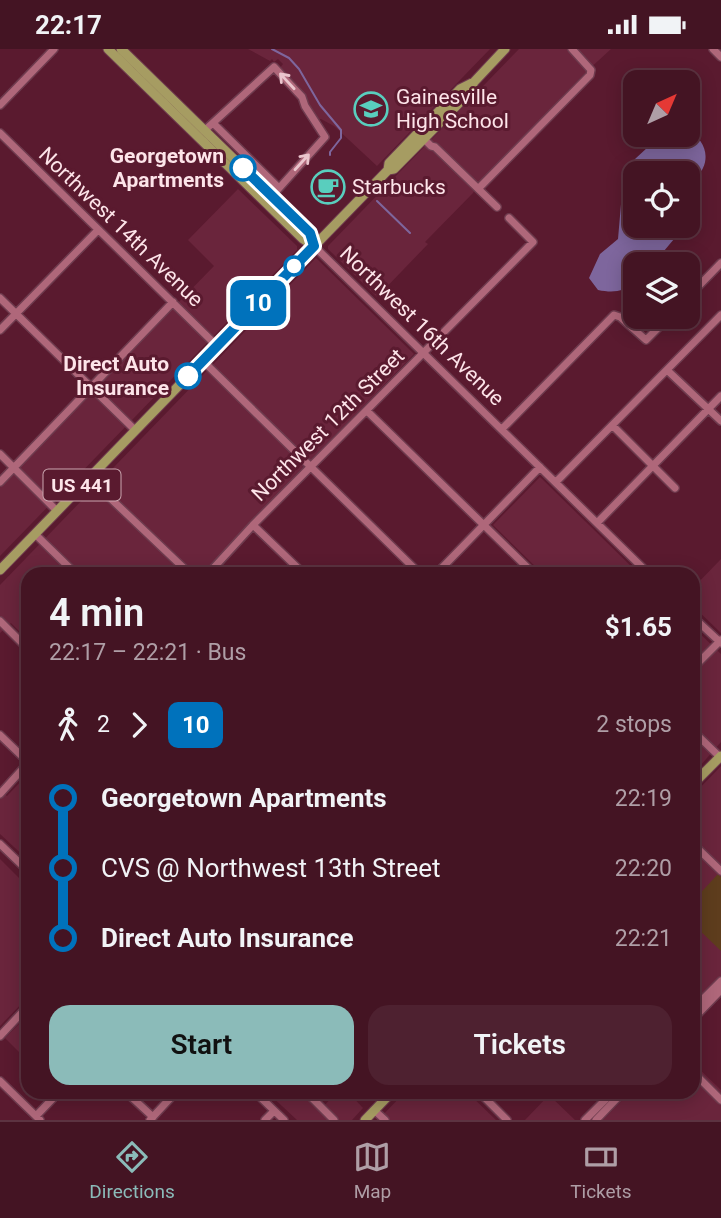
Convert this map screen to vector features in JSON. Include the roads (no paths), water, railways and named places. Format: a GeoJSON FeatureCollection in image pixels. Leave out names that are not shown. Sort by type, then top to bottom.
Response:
{"type":"FeatureCollection","features":[{"type":"Feature","properties":{"kind":"main road","name":"Northwest 16th Avenue"},"geometry":{"type":"LineString","coordinates":[[107,49],[158,92],[303,239],[314,246]]}},
{"type":"Feature","properties":{"kind":"main road","name":"Northwest 16th Avenue"},"geometry":{"type":"LineString","coordinates":[[121,49],[158,92]]}},
{"type":"Feature","properties":{"kind":"main road","name":"US 441"},"geometry":{"type":"LineString","coordinates":[[0,570],[388,170],[394,169],[466,96],[474,82],[505,49]]}},
{"type":"Feature","properties":{"kind":"main road","name":"US 441"},"geometry":{"type":"LineString","coordinates":[[388,170],[388,163],[460,89],[474,82]]}},
{"type":"Feature","properties":{"kind":"main road"},"geometry":{"type":"LineString","coordinates":[[426,137],[425,132],[455,101],[460,89]]}},
{"type":"Feature","properties":{"kind":"main road"},"geometry":{"type":"LineString","coordinates":[[201,133],[310,233],[314,246]]}},
{"type":"Feature","properties":{"kind":"main road"},"geometry":{"type":"LineString","coordinates":[[700,777],[721,757]]}},
{"type":"Feature","properties":{"kind":"main road"},"geometry":{"type":"LineString","coordinates":[[365,1120],[385,1099]]}},
{"type":"Feature","properties":{"kind":"street"},"geometry":{"type":"LineString","coordinates":[[0,105],[54,49]]}},
{"type":"Feature","properties":{"kind":"street"},"geometry":{"type":"LineString","coordinates":[[479,188],[590,75],[591,70],[572,49]]}},
{"type":"Feature","properties":{"kind":"street"},"geometry":{"type":"LineString","coordinates":[[713,49],[721,57]]}},
{"type":"Feature","properties":{"kind":"street"},"geometry":{"type":"LineString","coordinates":[[201,133],[274,67],[282,74],[302,97],[325,137],[272,196]]}},
{"type":"Feature","properties":{"kind":"street"},"geometry":{"type":"LineString","coordinates":[[214,123],[279,188]]}},
{"type":"Feature","properties":{"kind":"street","name":"Northwest 14th Avenue"},"geometry":{"type":"LineString","coordinates":[[0,133],[217,346]]}},
{"type":"Feature","properties":{"kind":"street"},"geometry":{"type":"LineString","coordinates":[[426,137],[431,146],[497,207]]}},
{"type":"Feature","properties":{"kind":"street","name":"Northwest 12th Street"},"geometry":{"type":"LineString","coordinates":[[214,567],[533,242],[509,218]]}},
{"type":"Feature","properties":{"kind":"street"},"geometry":{"type":"LineString","coordinates":[[0,330],[99,230]]}},
{"type":"Feature","properties":{"kind":"street","name":"Northwest 16th Avenue"},"geometry":{"type":"LineString","coordinates":[[314,246],[642,567]]}},
{"type":"Feature","properties":{"kind":"street"},"geometry":{"type":"LineString","coordinates":[[700,285],[721,263]]}},
{"type":"Feature","properties":{"kind":"street"},"geometry":{"type":"LineString","coordinates":[[0,297],[135,430]]}},
{"type":"Feature","properties":{"kind":"street"},"geometry":{"type":"LineString","coordinates":[[0,482],[173,302]]}},
{"type":"Feature","properties":{"kind":"street"},"geometry":{"type":"LineString","coordinates":[[502,429],[614,315],[623,320]]}},
{"type":"Feature","properties":{"kind":"street"},"geometry":{"type":"LineString","coordinates":[[556,482],[721,315]]}},
{"type":"Feature","properties":{"kind":"street"},"geometry":{"type":"LineString","coordinates":[[634,329],[646,340],[657,329]]}},
{"type":"Feature","properties":{"kind":"street"},"geometry":{"type":"LineString","coordinates":[[203,361],[413,567]]}},
{"type":"Feature","properties":{"kind":"street"},"geometry":{"type":"LineString","coordinates":[[667,370],[721,421]]}},
{"type":"Feature","properties":{"kind":"street"},"geometry":{"type":"LineString","coordinates":[[597,523],[721,396]]}},
{"type":"Feature","properties":{"kind":"street"},"geometry":{"type":"LineString","coordinates":[[367,411],[527,567]]}},
{"type":"Feature","properties":{"kind":"street"},"geometry":{"type":"LineString","coordinates":[[613,426],[675,488]]}},
{"type":"Feature","properties":{"kind":"street"},"geometry":{"type":"LineString","coordinates":[[0,454],[57,511]]}},
{"type":"Feature","properties":{"kind":"street"},"geometry":{"type":"LineString","coordinates":[[443,567],[540,467]]}},
{"type":"Feature","properties":{"kind":"street"},"geometry":{"type":"LineString","coordinates":[[89,478],[183,567]]}},
{"type":"Feature","properties":{"kind":"street"},"geometry":{"type":"LineString","coordinates":[[253,525],[297,567]]}},
{"type":"Feature","properties":{"kind":"street"},"geometry":{"type":"LineString","coordinates":[[35,534],[69,567]]}},
{"type":"Feature","properties":{"kind":"street"},"geometry":{"type":"LineString","coordinates":[[0,621],[21,642]]}},
{"type":"Feature","properties":{"kind":"street"},"geometry":{"type":"LineString","coordinates":[[700,623],[720,642],[700,661]]}},
{"type":"Feature","properties":{"kind":"street"},"geometry":{"type":"LineString","coordinates":[[0,735],[21,756]]}},
{"type":"Feature","properties":{"kind":"street"},"geometry":{"type":"LineString","coordinates":[[700,738],[721,757]]}},
{"type":"Feature","properties":{"kind":"street"},"geometry":{"type":"LineString","coordinates":[[0,793],[21,770]]}},
{"type":"Feature","properties":{"kind":"street"},"geometry":{"type":"LineString","coordinates":[[0,844],[21,864]]}},
{"type":"Feature","properties":{"kind":"street"},"geometry":{"type":"LineString","coordinates":[[700,851],[721,871]]}},
{"type":"Feature","properties":{"kind":"street"},"geometry":{"type":"LineString","coordinates":[[700,1003],[721,985]]}},
{"type":"Feature","properties":{"kind":"street"},"geometry":{"type":"LineString","coordinates":[[700,1010],[721,985]]}},
{"type":"Feature","properties":{"kind":"street"},"geometry":{"type":"LineString","coordinates":[[0,1036],[21,1014]]}},
{"type":"Feature","properties":{"kind":"street"},"geometry":{"type":"LineString","coordinates":[[700,1079],[721,1100]]}},
{"type":"Feature","properties":{"kind":"street"},"geometry":{"type":"LineString","coordinates":[[0,1081],[38,1118],[54,1099]]}},
{"type":"Feature","properties":{"kind":"street"},"geometry":{"type":"LineString","coordinates":[[133,1099],[152,1119],[170,1099]]}},
{"type":"Feature","properties":{"kind":"street"},"geometry":{"type":"LineString","coordinates":[[262,1099],[284,1120]]}},
{"type":"Feature","properties":{"kind":"street"},"geometry":{"type":"LineString","coordinates":[[313,1099],[334,1120]]}},
{"type":"Feature","properties":{"kind":"street"},"geometry":{"type":"LineString","coordinates":[[485,1099],[507,1120]]}},
{"type":"Feature","properties":{"kind":"street"},"geometry":{"type":"LineString","coordinates":[[585,1120],[612,1099]]}},
{"type":"Feature","properties":{"kind":"street"},"geometry":{"type":"LineString","coordinates":[[596,1120],[609,1101]]}},
{"type":"Feature","properties":{"kind":"street"},"geometry":{"type":"LineString","coordinates":[[374,1110],[385,1120]]}},
{"type":"Feature","properties":{"kind":"street"},"geometry":{"type":"LineString","coordinates":[[265,1120],[274,1111]]}},
{"type":"Feature","properties":{"kind":"waterway"},"geometry":{"type":"LineString","coordinates":[[272,49],[289,58],[299,69],[320,105],[341,130],[341,138],[330,155]]}},
{"type":"Feature","properties":{"kind":"waterway"},"geometry":{"type":"LineString","coordinates":[[377,201],[410,233]]}},
{"type":"Feature","properties":{"kind":"place","name":"Gainesville High School"},"geometry":{"type":"Point","coordinates":[371,109]}},
{"type":"Feature","properties":{"kind":"place","name":"Georgetown Apartments"},"geometry":{"type":"Point","coordinates":[243,168]}},
{"type":"Feature","properties":{"kind":"place","name":"Starbucks"},"geometry":{"type":"Point","coordinates":[328,187]}},
{"type":"Feature","properties":{"kind":"place","name":"Direct Auto Insurance"},"geometry":{"type":"Point","coordinates":[188,376]}}]}
